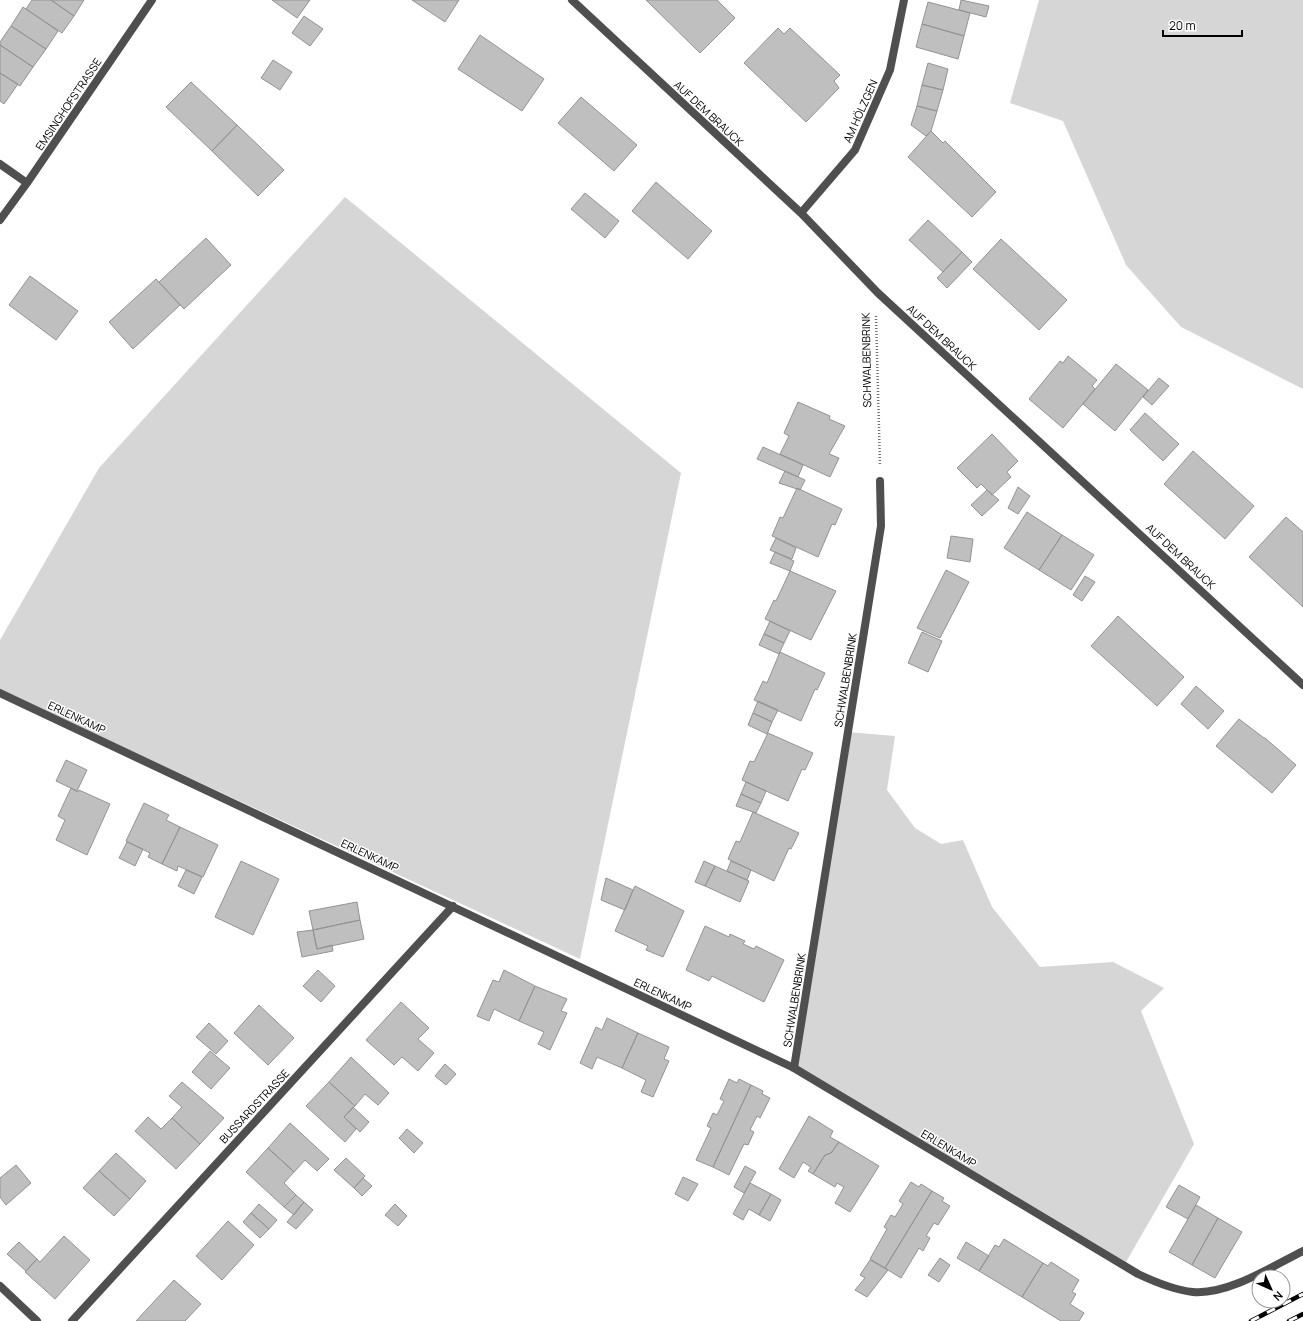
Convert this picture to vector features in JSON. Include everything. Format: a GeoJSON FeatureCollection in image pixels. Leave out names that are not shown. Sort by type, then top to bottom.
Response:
{"type":"FeatureCollection","features":[{"type":"Feature","properties":{"kind":"street","name":"EMSINGHOFSTRASSE"},"geometry":{"type":"LineString","coordinates":[[0,220],[152,0]]}},
{"type":"Feature","properties":{"kind":"street","name":"AUF DEM BRAUCK"},"geometry":{"type":"LineString","coordinates":[[572,0],[801,213],[878,293],[1303,685]]}},
{"type":"Feature","properties":{"kind":"street","name":"AM HÖLZGEN"},"geometry":{"type":"LineString","coordinates":[[801,213],[855,150],[890,70],[904,0]]}},
{"type":"Feature","properties":{"kind":"street"},"geometry":{"type":"LineString","coordinates":[[0,164],[27,183]]}},
{"type":"Feature","properties":{"kind":"street","name":"SCHWALBENBRINK"},"geometry":{"type":"LineString","coordinates":[[794,1068],[881,526],[880,481]]}},
{"type":"Feature","properties":{"kind":"street","name":"ERLENKAMP"},"geometry":{"type":"LineString","coordinates":[[0,693],[794,1068],[1131,1270],[1160,1284],[1194,1292],[1222,1288],[1250,1278],[1303,1250]]}},
{"type":"Feature","properties":{"kind":"street","name":"BUSSARDSTRASSE"},"geometry":{"type":"LineString","coordinates":[[72,1321],[453,906]]}},
{"type":"Feature","properties":{"kind":"street"},"geometry":{"type":"LineString","coordinates":[[0,1286],[37,1321]]}},
{"type":"Feature","properties":{"kind":"path","name":"SCHWALBENBRINK"},"geometry":{"type":"LineString","coordinates":[[878,293],[875,321],[880,481]]}},
{"type":"Feature","properties":{"kind":"shaded area"},"geometry":{"type":"Polygon","coordinates":[[[1039,0],[1303,0],[1303,389],[1181,327],[1126,265],[1063,121],[1010,103],[1039,0]]]}},
{"type":"Feature","properties":{"kind":"shaded area"},"geometry":{"type":"Polygon","coordinates":[[[345,197],[681,473],[580,959],[0,690],[0,640],[99,468],[345,197]]]}},
{"type":"Feature","properties":{"kind":"shaded area"},"geometry":{"type":"Polygon","coordinates":[[[848,732],[895,736],[887,790],[915,828],[941,844],[963,840],[992,907],[1040,967],[1113,962],[1164,988],[1141,1011],[1194,1144],[1126,1262],[797,1066],[848,732]]]}},
{"type":"Feature","properties":{"kind":"building"},"geometry":{"type":"Polygon","coordinates":[[[32,0],[51,0],[74,16],[62,33],[26,9],[32,0]]]}},
{"type":"Feature","properties":{"kind":"building"},"geometry":{"type":"Polygon","coordinates":[[[51,0],[84,0],[74,16],[51,0]]]}},
{"type":"Feature","properties":{"kind":"building"},"geometry":{"type":"Polygon","coordinates":[[[272,0],[310,0],[297,18],[272,0]]]}},
{"type":"Feature","properties":{"kind":"building"},"geometry":{"type":"Polygon","coordinates":[[[412,0],[459,0],[445,22],[412,0]]]}},
{"type":"Feature","properties":{"kind":"building"},"geometry":{"type":"Polygon","coordinates":[[[646,0],[717,0],[735,18],[700,53],[646,0]]]}},
{"type":"Feature","properties":{"kind":"building"},"geometry":{"type":"Polygon","coordinates":[[[961,0],[989,6],[986,17],[959,10],[961,0]]]}},
{"type":"Feature","properties":{"kind":"building"},"geometry":{"type":"Polygon","coordinates":[[[928,2],[970,13],[964,36],[922,24],[928,2]]]}},
{"type":"Feature","properties":{"kind":"building"},"geometry":{"type":"Polygon","coordinates":[[[23,7],[58,31],[46,49],[11,26],[23,7]]]}},
{"type":"Feature","properties":{"kind":"building"},"geometry":{"type":"Polygon","coordinates":[[[304,16],[323,29],[310,46],[292,33],[304,16]]]}},
{"type":"Feature","properties":{"kind":"building"},"geometry":{"type":"Polygon","coordinates":[[[922,24],[964,36],[958,59],[916,47],[922,24]]]}},
{"type":"Feature","properties":{"kind":"building"},"geometry":{"type":"Polygon","coordinates":[[[11,26],[46,49],[33,67],[0,45],[0,42],[11,26]]]}},
{"type":"Feature","properties":{"kind":"building"},"geometry":{"type":"Polygon","coordinates":[[[778,28],[784,34],[790,28],[840,75],[834,81],[839,88],[806,122],[744,63],[778,28]]]}},
{"type":"Feature","properties":{"kind":"building"},"geometry":{"type":"Polygon","coordinates":[[[480,35],[544,79],[522,111],[458,69],[480,35]]]}},
{"type":"Feature","properties":{"kind":"building"},"geometry":{"type":"Polygon","coordinates":[[[0,45],[33,67],[20,86],[0,73],[0,45]]]}},
{"type":"Feature","properties":{"kind":"building"},"geometry":{"type":"Polygon","coordinates":[[[273,60],[292,72],[280,90],[261,78],[273,60]]]}},
{"type":"Feature","properties":{"kind":"building"},"geometry":{"type":"Polygon","coordinates":[[[928,63],[948,69],[943,90],[922,85],[928,63]]]}},
{"type":"Feature","properties":{"kind":"building"},"geometry":{"type":"Polygon","coordinates":[[[0,73],[18,84],[4,104],[0,101],[0,73]]]}},
{"type":"Feature","properties":{"kind":"building"},"geometry":{"type":"Polygon","coordinates":[[[191,82],[237,125],[212,151],[166,107],[191,82]]]}},
{"type":"Feature","properties":{"kind":"building"},"geometry":{"type":"Polygon","coordinates":[[[922,85],[943,90],[937,111],[917,106],[922,85]]]}},
{"type":"Feature","properties":{"kind":"building"},"geometry":{"type":"Polygon","coordinates":[[[581,97],[637,145],[614,171],[558,123],[581,97]]]}},
{"type":"Feature","properties":{"kind":"building"},"geometry":{"type":"Polygon","coordinates":[[[917,106],[937,111],[931,131],[926,136],[911,125],[917,106]]]}},
{"type":"Feature","properties":{"kind":"building"},"geometry":{"type":"Polygon","coordinates":[[[237,125],[284,170],[258,196],[212,151],[237,125]]]}},
{"type":"Feature","properties":{"kind":"building"},"geometry":{"type":"Polygon","coordinates":[[[931,131],[943,143],[945,141],[996,192],[972,217],[908,157],[931,131]]]}},
{"type":"Feature","properties":{"kind":"building"},"geometry":{"type":"Polygon","coordinates":[[[656,182],[712,231],[688,259],[632,211],[656,182]]]}},
{"type":"Feature","properties":{"kind":"building"},"geometry":{"type":"Polygon","coordinates":[[[585,193],[619,221],[605,238],[571,209],[585,193]]]}},
{"type":"Feature","properties":{"kind":"building"},"geometry":{"type":"Polygon","coordinates":[[[928,220],[962,252],[943,272],[909,240],[928,220]]]}},
{"type":"Feature","properties":{"kind":"building"},"geometry":{"type":"Polygon","coordinates":[[[206,238],[231,265],[184,309],[159,282],[206,238]]]}},
{"type":"Feature","properties":{"kind":"building"},"geometry":{"type":"Polygon","coordinates":[[[1001,239],[1067,300],[1039,330],[973,269],[1001,239]]]}},
{"type":"Feature","properties":{"kind":"building"},"geometry":{"type":"Polygon","coordinates":[[[962,252],[972,262],[947,288],[937,278],[962,252]]]}},
{"type":"Feature","properties":{"kind":"building"},"geometry":{"type":"Polygon","coordinates":[[[30,276],[78,311],[56,340],[9,305],[30,276]]]}},
{"type":"Feature","properties":{"kind":"building"},"geometry":{"type":"Polygon","coordinates":[[[156,279],[180,305],[133,349],[109,322],[156,279]]]}},
{"type":"Feature","properties":{"kind":"building"},"geometry":{"type":"Polygon","coordinates":[[[1068,356],[1097,380],[1092,386],[1095,389],[1063,428],[1029,399],[1060,361],[1063,363],[1068,356]]]}},
{"type":"Feature","properties":{"kind":"building"},"geometry":{"type":"Polygon","coordinates":[[[1116,364],[1148,390],[1115,431],[1083,404],[1116,364]]]}},
{"type":"Feature","properties":{"kind":"building"},"geometry":{"type":"Polygon","coordinates":[[[1159,378],[1169,386],[1152,405],[1143,397],[1159,378]]]}},
{"type":"Feature","properties":{"kind":"building"},"geometry":{"type":"Polygon","coordinates":[[[798,402],[830,416],[829,419],[845,426],[829,454],[839,458],[830,477],[780,454],[789,436],[784,433],[798,402]]]}},
{"type":"Feature","properties":{"kind":"building"},"geometry":{"type":"Polygon","coordinates":[[[1145,413],[1179,444],[1163,461],[1130,430],[1145,413]]]}},
{"type":"Feature","properties":{"kind":"building"},"geometry":{"type":"Polygon","coordinates":[[[992,434],[1018,461],[1007,472],[1011,477],[992,495],[981,484],[977,488],[957,468],[992,434]]]}},
{"type":"Feature","properties":{"kind":"building"},"geometry":{"type":"Polygon","coordinates":[[[763,447],[803,465],[798,477],[757,459],[763,447]]]}},
{"type":"Feature","properties":{"kind":"building"},"geometry":{"type":"Polygon","coordinates":[[[1193,451],[1254,506],[1225,539],[1164,484],[1193,451]]]}},
{"type":"Feature","properties":{"kind":"building"},"geometry":{"type":"Polygon","coordinates":[[[785,471],[805,480],[800,490],[779,483],[785,471]]]}},
{"type":"Feature","properties":{"kind":"building"},"geometry":{"type":"Polygon","coordinates":[[[1018,487],[1030,496],[1018,514],[1008,508],[1018,487]]]}},
{"type":"Feature","properties":{"kind":"building"},"geometry":{"type":"Polygon","coordinates":[[[797,488],[842,509],[835,525],[832,524],[818,557],[772,536],[780,517],[783,518],[797,488]]]}},
{"type":"Feature","properties":{"kind":"building"},"geometry":{"type":"Polygon","coordinates":[[[987,490],[999,500],[982,516],[971,505],[987,490]]]}},
{"type":"Feature","properties":{"kind":"building"},"geometry":{"type":"Polygon","coordinates":[[[1027,512],[1062,535],[1039,570],[1004,548],[1027,512]]]}},
{"type":"Feature","properties":{"kind":"building"},"geometry":{"type":"Polygon","coordinates":[[[1286,517],[1303,532],[1303,607],[1249,557],[1286,517]]]}},
{"type":"Feature","properties":{"kind":"building"},"geometry":{"type":"Polygon","coordinates":[[[1062,535],[1094,555],[1071,590],[1039,570],[1062,535]]]}},
{"type":"Feature","properties":{"kind":"building"},"geometry":{"type":"Polygon","coordinates":[[[951,536],[973,539],[970,562],[947,558],[951,536]]]}},
{"type":"Feature","properties":{"kind":"building"},"geometry":{"type":"Polygon","coordinates":[[[776,538],[796,548],[792,559],[770,550],[776,538]]]}},
{"type":"Feature","properties":{"kind":"building"},"geometry":{"type":"Polygon","coordinates":[[[775,552],[794,561],[790,571],[770,563],[775,552]]]}},
{"type":"Feature","properties":{"kind":"building"},"geometry":{"type":"Polygon","coordinates":[[[946,570],[969,582],[940,638],[917,628],[946,570]]]}},
{"type":"Feature","properties":{"kind":"building"},"geometry":{"type":"Polygon","coordinates":[[[790,571],[836,591],[811,640],[765,619],[774,600],[776,601],[790,571]]]}},
{"type":"Feature","properties":{"kind":"building"},"geometry":{"type":"Polygon","coordinates":[[[1085,576],[1095,582],[1082,601],[1073,595],[1085,576]]]}},
{"type":"Feature","properties":{"kind":"building"},"geometry":{"type":"Polygon","coordinates":[[[1118,616],[1184,677],[1157,706],[1091,646],[1118,616]]]}},
{"type":"Feature","properties":{"kind":"building"},"geometry":{"type":"Polygon","coordinates":[[[770,621],[790,631],[784,643],[764,634],[770,621]]]}},
{"type":"Feature","properties":{"kind":"building"},"geometry":{"type":"Polygon","coordinates":[[[922,632],[942,641],[928,672],[908,663],[922,632]]]}},
{"type":"Feature","properties":{"kind":"building"},"geometry":{"type":"Polygon","coordinates":[[[764,634],[784,643],[779,654],[759,645],[764,634]]]}},
{"type":"Feature","properties":{"kind":"building"},"geometry":{"type":"Polygon","coordinates":[[[780,652],[825,673],[817,690],[815,689],[801,721],[754,700],[763,681],[767,683],[780,652]]]}},
{"type":"Feature","properties":{"kind":"building"},"geometry":{"type":"Polygon","coordinates":[[[1196,686],[1224,711],[1208,729],[1181,704],[1196,686]]]}},
{"type":"Feature","properties":{"kind":"building"},"geometry":{"type":"Polygon","coordinates":[[[758,701],[778,710],[772,722],[753,713],[758,701]]]}},
{"type":"Feature","properties":{"kind":"building"},"geometry":{"type":"Polygon","coordinates":[[[753,713],[772,722],[767,734],[748,725],[753,713]]]}},
{"type":"Feature","properties":{"kind":"building"},"geometry":{"type":"Polygon","coordinates":[[[1239,719],[1265,738],[1296,765],[1272,793],[1216,746],[1239,719]]]}},
{"type":"Feature","properties":{"kind":"building"},"geometry":{"type":"Polygon","coordinates":[[[768,733],[813,753],[805,770],[802,769],[788,801],[742,780],[750,761],[754,762],[768,733]]]}},
{"type":"Feature","properties":{"kind":"building"},"geometry":{"type":"Polygon","coordinates":[[[66,760],[87,770],[77,791],[56,781],[66,760]]]}},
{"type":"Feature","properties":{"kind":"building"},"geometry":{"type":"Polygon","coordinates":[[[746,782],[766,791],[761,803],[741,794],[746,782]]]}},
{"type":"Feature","properties":{"kind":"building"},"geometry":{"type":"Polygon","coordinates":[[[71,788],[110,804],[87,855],[56,840],[65,820],[58,816],[71,788]]]}},
{"type":"Feature","properties":{"kind":"building"},"geometry":{"type":"Polygon","coordinates":[[[741,794],[761,803],[756,813],[736,806],[741,794]]]}},
{"type":"Feature","properties":{"kind":"building"},"geometry":{"type":"Polygon","coordinates":[[[144,803],[169,815],[166,820],[180,827],[162,864],[148,857],[150,853],[126,841],[144,803]]]}},
{"type":"Feature","properties":{"kind":"building"},"geometry":{"type":"Polygon","coordinates":[[[753,812],[799,833],[791,849],[789,848],[774,881],[728,859],[736,841],[740,842],[753,812]]]}},
{"type":"Feature","properties":{"kind":"building"},"geometry":{"type":"Polygon","coordinates":[[[180,827],[218,845],[203,877],[178,866],[177,871],[162,864],[180,827]]]}},
{"type":"Feature","properties":{"kind":"building"},"geometry":{"type":"Polygon","coordinates":[[[127,842],[143,849],[135,866],[119,858],[127,842]]]}},
{"type":"Feature","properties":{"kind":"building"},"geometry":{"type":"Polygon","coordinates":[[[241,861],[279,879],[253,935],[215,917],[241,861]]]}},
{"type":"Feature","properties":{"kind":"building"},"geometry":{"type":"Polygon","coordinates":[[[704,861],[715,866],[705,886],[695,882],[704,861]]]}},
{"type":"Feature","properties":{"kind":"building"},"geometry":{"type":"Polygon","coordinates":[[[731,861],[751,870],[747,880],[727,871],[731,861]]]}},
{"type":"Feature","properties":{"kind":"building"},"geometry":{"type":"Polygon","coordinates":[[[715,866],[749,881],[740,902],[705,886],[715,866]]]}},
{"type":"Feature","properties":{"kind":"building"},"geometry":{"type":"Polygon","coordinates":[[[186,870],[202,877],[194,894],[178,886],[186,870]]]}},
{"type":"Feature","properties":{"kind":"building"},"geometry":{"type":"Polygon","coordinates":[[[606,878],[633,890],[625,910],[601,900],[606,878]]]}},
{"type":"Feature","properties":{"kind":"building"},"geometry":{"type":"Polygon","coordinates":[[[635,886],[684,911],[663,957],[646,950],[648,946],[615,931],[635,886]]]}},
{"type":"Feature","properties":{"kind":"building"},"geometry":{"type":"Polygon","coordinates":[[[357,902],[360,920],[313,930],[309,911],[357,902]]]}},
{"type":"Feature","properties":{"kind":"building"},"geometry":{"type":"Polygon","coordinates":[[[360,920],[364,939],[317,949],[313,930],[360,920]]]}},
{"type":"Feature","properties":{"kind":"building"},"geometry":{"type":"Polygon","coordinates":[[[705,926],[729,937],[730,934],[745,941],[743,944],[754,949],[756,946],[784,960],[764,1002],[712,976],[709,981],[686,970],[705,926]]]}},
{"type":"Feature","properties":{"kind":"building"},"geometry":{"type":"Polygon","coordinates":[[[313,930],[317,949],[332,945],[333,951],[302,957],[297,932],[313,930]]]}},
{"type":"Feature","properties":{"kind":"building"},"geometry":{"type":"Polygon","coordinates":[[[318,970],[335,986],[321,1002],[303,986],[318,970]]]}},
{"type":"Feature","properties":{"kind":"building"},"geometry":{"type":"Polygon","coordinates":[[[504,970],[535,986],[519,1021],[494,1009],[489,1021],[477,1016],[493,980],[499,982],[504,970]]]}},
{"type":"Feature","properties":{"kind":"building"},"geometry":{"type":"Polygon","coordinates":[[[535,986],[567,999],[561,1011],[567,1013],[550,1050],[538,1044],[544,1032],[519,1021],[535,986]]]}},
{"type":"Feature","properties":{"kind":"building"},"geometry":{"type":"Polygon","coordinates":[[[401,1002],[429,1028],[418,1039],[434,1053],[418,1071],[402,1057],[394,1065],[366,1040],[401,1002]]]}},
{"type":"Feature","properties":{"kind":"building"},"geometry":{"type":"Polygon","coordinates":[[[259,1005],[294,1038],[268,1065],[234,1033],[259,1005]]]}},
{"type":"Feature","properties":{"kind":"building"},"geometry":{"type":"Polygon","coordinates":[[[607,1018],[638,1033],[622,1068],[597,1057],[592,1069],[580,1063],[596,1027],[602,1030],[607,1018]]]}},
{"type":"Feature","properties":{"kind":"building"},"geometry":{"type":"Polygon","coordinates":[[[209,1023],[228,1041],[216,1054],[196,1037],[209,1023]]]}},
{"type":"Feature","properties":{"kind":"building"},"geometry":{"type":"Polygon","coordinates":[[[638,1033],[669,1047],[664,1059],[669,1061],[653,1097],[641,1092],[646,1080],[622,1068],[638,1033]]]}},
{"type":"Feature","properties":{"kind":"building"},"geometry":{"type":"Polygon","coordinates":[[[210,1051],[230,1068],[211,1089],[192,1072],[210,1051]]]}},
{"type":"Feature","properties":{"kind":"building"},"geometry":{"type":"Polygon","coordinates":[[[351,1057],[389,1093],[378,1105],[365,1094],[355,1106],[329,1082],[351,1057]]]}},
{"type":"Feature","properties":{"kind":"building"},"geometry":{"type":"Polygon","coordinates":[[[445,1064],[456,1074],[446,1085],[435,1076],[445,1064]]]}},
{"type":"Feature","properties":{"kind":"building"},"geometry":{"type":"Polygon","coordinates":[[[729,1079],[737,1083],[739,1079],[751,1085],[713,1167],[696,1160],[711,1128],[707,1126],[713,1113],[717,1115],[724,1101],[720,1099],[729,1079]]]}},
{"type":"Feature","properties":{"kind":"building"},"geometry":{"type":"Polygon","coordinates":[[[182,1082],[224,1118],[200,1144],[172,1118],[182,1107],[169,1096],[182,1082]]]}},
{"type":"Feature","properties":{"kind":"building"},"geometry":{"type":"Polygon","coordinates":[[[329,1082],[355,1106],[344,1117],[356,1129],[345,1142],[306,1106],[329,1082]]]}},
{"type":"Feature","properties":{"kind":"building"},"geometry":{"type":"Polygon","coordinates":[[[751,1085],[763,1091],[762,1094],[770,1098],[760,1118],[757,1116],[750,1130],[754,1132],[748,1145],[744,1144],[729,1175],[713,1167],[751,1085]]]}},
{"type":"Feature","properties":{"kind":"building"},"geometry":{"type":"Polygon","coordinates":[[[353,1107],[369,1122],[360,1132],[344,1117],[353,1107]]]}},
{"type":"Feature","properties":{"kind":"building"},"geometry":{"type":"Polygon","coordinates":[[[809,1116],[833,1131],[830,1137],[839,1142],[831,1153],[825,1155],[813,1174],[808,1171],[811,1167],[803,1162],[794,1178],[779,1169],[809,1116]]]}},
{"type":"Feature","properties":{"kind":"building"},"geometry":{"type":"Polygon","coordinates":[[[148,1117],[161,1129],[172,1118],[200,1144],[176,1169],[135,1131],[148,1117]]]}},
{"type":"Feature","properties":{"kind":"building"},"geometry":{"type":"Polygon","coordinates":[[[290,1123],[329,1159],[317,1171],[305,1160],[294,1172],[268,1148],[290,1123]]]}},
{"type":"Feature","properties":{"kind":"building"},"geometry":{"type":"Polygon","coordinates":[[[407,1129],[423,1143],[414,1153],[399,1138],[407,1129]]]}},
{"type":"Feature","properties":{"kind":"building"},"geometry":{"type":"Polygon","coordinates":[[[839,1142],[879,1166],[850,1212],[835,1203],[844,1187],[837,1183],[835,1187],[813,1174],[825,1155],[831,1153],[839,1142]]]}},
{"type":"Feature","properties":{"kind":"building"},"geometry":{"type":"Polygon","coordinates":[[[268,1148],[294,1172],[284,1183],[296,1195],[284,1207],[246,1172],[268,1148]]]}},
{"type":"Feature","properties":{"kind":"building"},"geometry":{"type":"Polygon","coordinates":[[[116,1153],[146,1181],[130,1199],[99,1171],[116,1153]]]}},
{"type":"Feature","properties":{"kind":"building"},"geometry":{"type":"Polygon","coordinates":[[[346,1158],[365,1176],[354,1188],[334,1170],[346,1158]]]}},
{"type":"Feature","properties":{"kind":"building"},"geometry":{"type":"Polygon","coordinates":[[[16,1165],[31,1183],[6,1205],[0,1197],[0,1178],[16,1165]]]}},
{"type":"Feature","properties":{"kind":"building"},"geometry":{"type":"Polygon","coordinates":[[[745,1166],[756,1172],[744,1193],[734,1187],[745,1166]]]}},
{"type":"Feature","properties":{"kind":"building"},"geometry":{"type":"Polygon","coordinates":[[[99,1171],[130,1199],[114,1216],[83,1188],[99,1171]]]}},
{"type":"Feature","properties":{"kind":"building"},"geometry":{"type":"Polygon","coordinates":[[[683,1177],[698,1184],[688,1201],[675,1194],[683,1177]]]}},
{"type":"Feature","properties":{"kind":"building"},"geometry":{"type":"Polygon","coordinates":[[[363,1178],[372,1186],[362,1196],[354,1188],[363,1178]]]}},
{"type":"Feature","properties":{"kind":"building"},"geometry":{"type":"Polygon","coordinates":[[[911,1182],[919,1187],[921,1184],[932,1191],[885,1268],[870,1259],[887,1229],[884,1227],[891,1215],[895,1217],[903,1204],[899,1201],[911,1182]]]}},
{"type":"Feature","properties":{"kind":"building"},"geometry":{"type":"Polygon","coordinates":[[[750,1183],[771,1194],[759,1215],[749,1209],[743,1220],[733,1214],[750,1183]]]}},
{"type":"Feature","properties":{"kind":"building"},"geometry":{"type":"Polygon","coordinates":[[[1179,1185],[1200,1197],[1188,1219],[1166,1207],[1179,1185]]]}},
{"type":"Feature","properties":{"kind":"building"},"geometry":{"type":"Polygon","coordinates":[[[932,1191],[944,1198],[942,1201],[950,1206],[938,1225],[934,1223],[926,1236],[930,1238],[923,1251],[919,1248],[901,1278],[885,1268],[932,1191]]]}},
{"type":"Feature","properties":{"kind":"building"},"geometry":{"type":"Polygon","coordinates":[[[771,1194],[781,1200],[770,1221],[759,1215],[771,1194]]]}},
{"type":"Feature","properties":{"kind":"building"},"geometry":{"type":"Polygon","coordinates":[[[296,1195],[304,1202],[294,1215],[284,1207],[296,1195]]]}},
{"type":"Feature","properties":{"kind":"building"},"geometry":{"type":"Polygon","coordinates":[[[304,1202],[313,1210],[296,1229],[287,1222],[304,1202]]]}},
{"type":"Feature","properties":{"kind":"building"},"geometry":{"type":"Polygon","coordinates":[[[259,1204],[277,1220],[269,1229],[251,1213],[259,1204]]]}},
{"type":"Feature","properties":{"kind":"building"},"geometry":{"type":"Polygon","coordinates":[[[395,1204],[407,1216],[398,1226],[385,1215],[395,1204]]]}},
{"type":"Feature","properties":{"kind":"building"},"geometry":{"type":"Polygon","coordinates":[[[1196,1205],[1218,1218],[1192,1265],[1169,1252],[1196,1205]]]}},
{"type":"Feature","properties":{"kind":"building"},"geometry":{"type":"Polygon","coordinates":[[[251,1213],[269,1229],[260,1238],[243,1222],[251,1213]]]}},
{"type":"Feature","properties":{"kind":"building"},"geometry":{"type":"Polygon","coordinates":[[[1218,1218],[1242,1232],[1215,1278],[1192,1265],[1218,1218]]]}},
{"type":"Feature","properties":{"kind":"building"},"geometry":{"type":"Polygon","coordinates":[[[228,1221],[254,1245],[222,1280],[196,1256],[228,1221]]]}},
{"type":"Feature","properties":{"kind":"building"},"geometry":{"type":"Polygon","coordinates":[[[64,1236],[90,1260],[55,1299],[25,1272],[37,1259],[40,1262],[64,1236]]]}},
{"type":"Feature","properties":{"kind":"building"},"geometry":{"type":"Polygon","coordinates":[[[1004,1239],[1043,1263],[1022,1297],[979,1271],[995,1245],[999,1247],[1004,1239]]]}},
{"type":"Feature","properties":{"kind":"building"},"geometry":{"type":"Polygon","coordinates":[[[19,1242],[37,1259],[26,1271],[7,1254],[19,1242]]]}},
{"type":"Feature","properties":{"kind":"building"},"geometry":{"type":"Polygon","coordinates":[[[966,1242],[989,1256],[979,1271],[957,1258],[966,1242]]]}},
{"type":"Feature","properties":{"kind":"building"},"geometry":{"type":"Polygon","coordinates":[[[940,1258],[950,1265],[939,1282],[928,1275],[940,1258]]]}},
{"type":"Feature","properties":{"kind":"building"},"geometry":{"type":"Polygon","coordinates":[[[870,1260],[888,1270],[867,1297],[855,1290],[865,1278],[860,1275],[870,1260]]]}},
{"type":"Feature","properties":{"kind":"building"},"geometry":{"type":"Polygon","coordinates":[[[1051,1262],[1079,1280],[1072,1292],[1076,1294],[1070,1304],[1084,1313],[1079,1321],[1061,1321],[1022,1297],[1043,1263],[1048,1266],[1051,1262]]]}},
{"type":"Feature","properties":{"kind":"building"},"geometry":{"type":"Polygon","coordinates":[[[174,1280],[201,1304],[185,1321],[136,1321],[174,1280]]]}},
{"type":"Feature","properties":{"kind":"railway"},"geometry":{"type":"LineString","coordinates":[[1251,1321],[1303,1294]]}},
{"type":"Feature","properties":{"kind":"railway"},"geometry":{"type":"LineString","coordinates":[[1289,1321],[1303,1314]]}}]}
